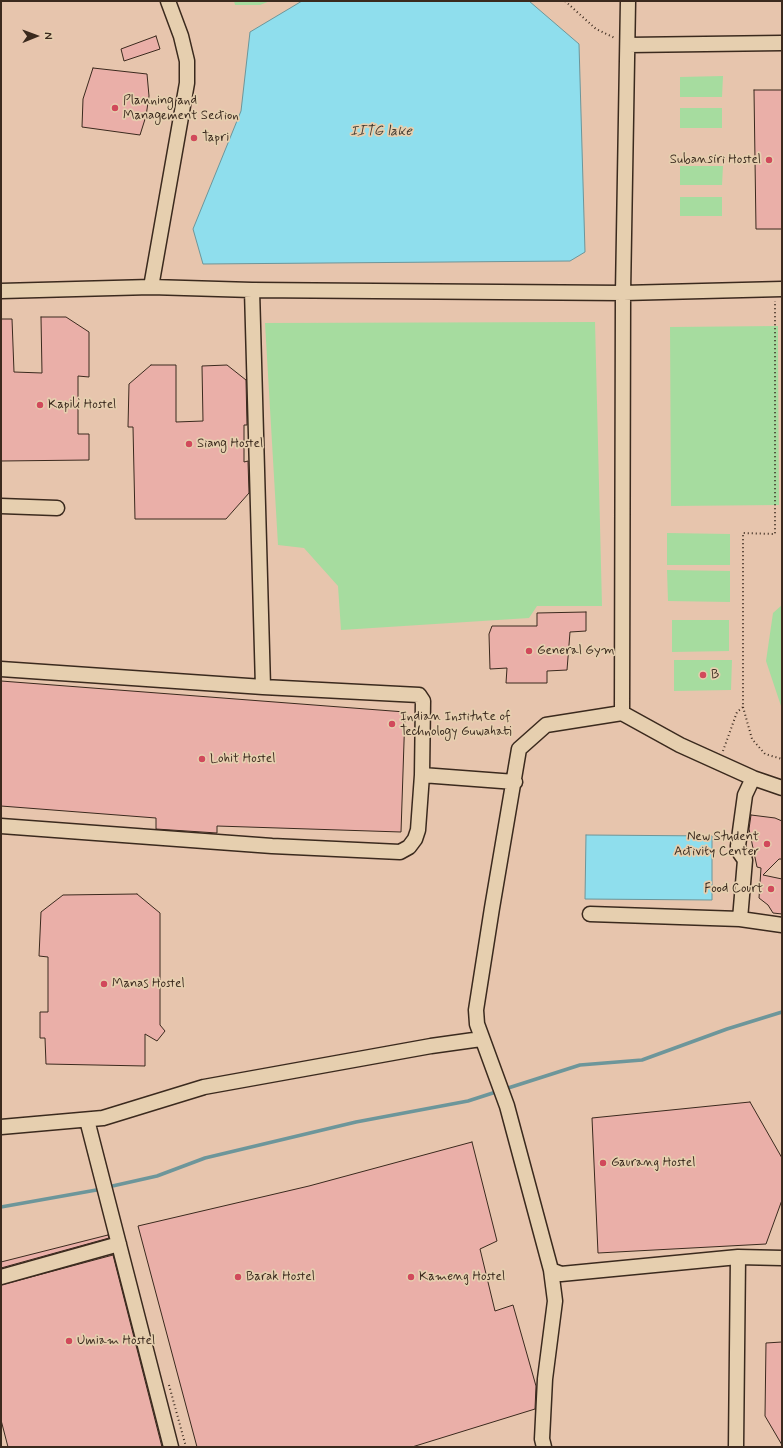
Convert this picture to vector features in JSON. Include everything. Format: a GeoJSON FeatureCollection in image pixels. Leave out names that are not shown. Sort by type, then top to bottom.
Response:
{"type":"FeatureCollection","features":[{"type":"Feature","properties":{"kind":"street"},"geometry":{"type":"LineString","coordinates":[[151,287],[187,83],[185,54],[181,36],[168,1]]}},
{"type":"Feature","properties":{"kind":"street"},"geometry":{"type":"LineString","coordinates":[[622,713],[623,293],[628,1]]}},
{"type":"Feature","properties":{"kind":"street"},"geometry":{"type":"LineString","coordinates":[[628,45],[782,43]]}},
{"type":"Feature","properties":{"kind":"street"},"geometry":{"type":"LineString","coordinates":[[1,291],[151,287],[252,290],[623,293],[779,289]]}},
{"type":"Feature","properties":{"kind":"street"},"geometry":{"type":"LineString","coordinates":[[252,290],[263,687]]}},
{"type":"Feature","properties":{"kind":"street"},"geometry":{"type":"LineString","coordinates":[[1,506],[57,508]]}},
{"type":"Feature","properties":{"kind":"street"},"geometry":{"type":"LineString","coordinates":[[1,669],[263,687],[419,695],[423,701],[422,775],[418,830],[415,839],[409,847],[400,852],[272,846],[1,826]]}},
{"type":"Feature","properties":{"kind":"street"},"geometry":{"type":"LineString","coordinates":[[544,1447],[542,1439],[545,1380],[555,1300],[551,1270],[507,1106],[493,1064],[481,1038],[477,1024],[476,1010],[492,908],[515,782],[519,749],[546,725],[622,713],[680,745],[753,778],[782,788]]}},
{"type":"Feature","properties":{"kind":"street"},"geometry":{"type":"LineString","coordinates":[[422,775],[515,782]]}},
{"type":"Feature","properties":{"kind":"street"},"geometry":{"type":"LineString","coordinates":[[740,919],[745,860],[740,853],[738,846],[745,795],[753,778]]}},
{"type":"Feature","properties":{"kind":"street"},"geometry":{"type":"LineString","coordinates":[[590,914],[740,919],[782,925]]}},
{"type":"Feature","properties":{"kind":"street"},"geometry":{"type":"LineString","coordinates":[[1,1127],[103,1118],[204,1087],[481,1038]]}},
{"type":"Feature","properties":{"kind":"street"},"geometry":{"type":"LineString","coordinates":[[87,1120],[171,1447]]}},
{"type":"Feature","properties":{"kind":"street"},"geometry":{"type":"LineString","coordinates":[[1,1276],[119,1244]]}},
{"type":"Feature","properties":{"kind":"street"},"geometry":{"type":"LineString","coordinates":[[551,1270],[561,1274],[738,1258],[782,1258]]}},
{"type":"Feature","properties":{"kind":"street"},"geometry":{"type":"LineString","coordinates":[[736,1447],[738,1258]]}},
{"type":"Feature","properties":{"kind":"path"},"geometry":{"type":"LineString","coordinates":[[565,1],[596,29],[628,45]]}},
{"type":"Feature","properties":{"kind":"path"},"geometry":{"type":"LineString","coordinates":[[779,289],[775,534],[743,534],[743,707],[752,739],[765,754],[782,760]]}},
{"type":"Feature","properties":{"kind":"path"},"geometry":{"type":"LineString","coordinates":[[719,763],[737,712],[743,707]]}},
{"type":"Feature","properties":{"kind":"shaded area","name":"Indian Institute of Technology Guwahati"},"geometry":{"type":"Polygon","coordinates":[[[1,1],[782,1],[782,1447],[1,1447],[1,1]]]}},
{"type":"Feature","properties":{"kind":"green space"},"geometry":{"type":"Polygon","coordinates":[[[234,1],[270,1],[260,5],[235,5],[234,1]]]}},
{"type":"Feature","properties":{"kind":"green space"},"geometry":{"type":"Polygon","coordinates":[[[723,76],[722,97],[680,97],[680,77],[723,76]]]}},
{"type":"Feature","properties":{"kind":"green space"},"geometry":{"type":"Polygon","coordinates":[[[680,108],[722,108],[722,128],[680,128],[680,108]]]}},
{"type":"Feature","properties":{"kind":"green space"},"geometry":{"type":"Polygon","coordinates":[[[680,166],[723,166],[722,185],[680,185],[680,166]]]}},
{"type":"Feature","properties":{"kind":"green space"},"geometry":{"type":"Polygon","coordinates":[[[680,197],[722,197],[722,216],[680,216],[680,197]]]}},
{"type":"Feature","properties":{"kind":"green space"},"geometry":{"type":"Polygon","coordinates":[[[595,322],[602,606],[537,606],[529,618],[341,630],[338,586],[304,548],[278,545],[265,323],[595,322]]]}},
{"type":"Feature","properties":{"kind":"green space"},"geometry":{"type":"Polygon","coordinates":[[[778,326],[779,505],[671,506],[670,327],[778,326]]]}},
{"type":"Feature","properties":{"kind":"green space"},"geometry":{"type":"Polygon","coordinates":[[[667,533],[730,534],[730,565],[667,565],[667,533]]]}},
{"type":"Feature","properties":{"kind":"green space"},"geometry":{"type":"Polygon","coordinates":[[[667,570],[730,571],[730,602],[668,601],[667,570]]]}},
{"type":"Feature","properties":{"kind":"green space"},"geometry":{"type":"Polygon","coordinates":[[[782,605],[782,709],[766,661],[773,613],[782,605]]]}},
{"type":"Feature","properties":{"kind":"green space"},"geometry":{"type":"Polygon","coordinates":[[[672,620],[729,620],[729,651],[672,652],[672,620]]]}},
{"type":"Feature","properties":{"kind":"green space","name":"B"},"geometry":{"type":"Polygon","coordinates":[[[674,660],[732,660],[731,690],[674,691],[674,660]]]}},
{"type":"Feature","properties":{"kind":"water","name":"IITG lake"},"geometry":{"type":"Polygon","coordinates":[[[302,1],[529,1],[579,44],[585,252],[570,261],[203,264],[193,229],[241,111],[250,32],[302,1]]]}},
{"type":"Feature","properties":{"kind":"water"},"geometry":{"type":"Polygon","coordinates":[[[586,835],[712,836],[712,900],[585,899],[586,835]]]}},
{"type":"Feature","properties":{"kind":"building"},"geometry":{"type":"Polygon","coordinates":[[[156,36],[160,49],[124,61],[121,49],[156,36]]]}},
{"type":"Feature","properties":{"kind":"building","name":"Planning and Management Section"},"geometry":{"type":"Polygon","coordinates":[[[93,68],[147,74],[149,96],[146,116],[140,135],[82,127],[83,99],[93,68]]]}},
{"type":"Feature","properties":{"kind":"building","name":"Subansiri Hostel"},"geometry":{"type":"Polygon","coordinates":[[[754,90],[782,90],[782,229],[756,229],[754,90]]]}},
{"type":"Feature","properties":{"kind":"building","name":"Kapili Hostel"},"geometry":{"type":"Polygon","coordinates":[[[41,317],[66,317],[89,332],[89,377],[78,376],[78,434],[89,434],[89,460],[1,461],[1,319],[12,319],[14,372],[42,373],[41,317]]]}},
{"type":"Feature","properties":{"kind":"building","name":"Siang Hostel"},"geometry":{"type":"Polygon","coordinates":[[[151,365],[176,365],[176,422],[203,421],[202,366],[227,365],[246,380],[247,425],[244,425],[244,462],[248,461],[249,493],[226,519],[135,519],[133,427],[128,427],[129,384],[151,365]]]}},
{"type":"Feature","properties":{"kind":"building","name":"General Gym"},"geometry":{"type":"Polygon","coordinates":[[[586,612],[586,631],[570,632],[567,670],[547,671],[547,683],[506,683],[507,668],[490,669],[489,634],[492,626],[537,626],[537,613],[586,612]]]}},
{"type":"Feature","properties":{"kind":"building","name":"Lohit Hostel"},"geometry":{"type":"Polygon","coordinates":[[[1,681],[405,712],[401,832],[217,826],[217,833],[156,829],[156,818],[1,806],[1,681]]]}},
{"type":"Feature","properties":{"kind":"building","name":"New Student Activity Center"},"geometry":{"type":"Polygon","coordinates":[[[751,815],[775,818],[782,821],[782,859],[779,859],[763,875],[782,879],[782,914],[773,913],[768,905],[759,898],[761,868],[757,867],[749,829],[751,815]]]}},
{"type":"Feature","properties":{"kind":"building","name":"Manas Hostel"},"geometry":{"type":"Polygon","coordinates":[[[137,894],[160,913],[160,1025],[165,1031],[157,1041],[145,1034],[145,1066],[46,1064],[45,1038],[40,1038],[40,1012],[48,1012],[48,957],[39,956],[41,912],[63,895],[137,894]]]}},
{"type":"Feature","properties":{"kind":"building","name":"Gaurang Hostel"},"geometry":{"type":"Polygon","coordinates":[[[750,1102],[782,1158],[782,1200],[766,1244],[598,1253],[592,1118],[750,1102]]]}},
{"type":"Feature","properties":{"kind":"building"},"geometry":{"type":"Polygon","coordinates":[[[472,1142],[497,1241],[480,1249],[495,1311],[513,1305],[536,1386],[535,1409],[412,1447],[197,1447],[138,1226],[309,1186],[472,1142]]]}},
{"type":"Feature","properties":{"kind":"building"},"geometry":{"type":"Polygon","coordinates":[[[108,1235],[109,1238],[1,1268],[1,1262],[108,1235]]]}},
{"type":"Feature","properties":{"kind":"building","name":"Umiam Hostel"},"geometry":{"type":"Polygon","coordinates":[[[113,1255],[162,1447],[8,1447],[1,1420],[1,1285],[113,1255]]]}},
{"type":"Feature","properties":{"kind":"building"},"geometry":{"type":"Polygon","coordinates":[[[782,1342],[782,1445],[765,1416],[766,1343],[782,1342]]]}},
{"type":"Feature","properties":{"kind":"waterway"},"geometry":{"type":"LineString","coordinates":[[505,1089],[580,1065],[642,1060],[727,1029],[782,1012]]}},
{"type":"Feature","properties":{"kind":"waterway"},"geometry":{"type":"LineString","coordinates":[[108,1187],[157,1176],[205,1158],[356,1122],[468,1101],[499,1091]]}},
{"type":"Feature","properties":{"kind":"waterway"},"geometry":{"type":"LineString","coordinates":[[1,1207],[102,1189]]}},
{"type":"Feature","properties":{"kind":"place","name":"Planning and Management Section"},"geometry":{"type":"Point","coordinates":[115,108]}},
{"type":"Feature","properties":{"kind":"place","name":"Tapri"},"geometry":{"type":"Point","coordinates":[194,138]}},
{"type":"Feature","properties":{"kind":"place","name":"Subansiri Hostel"},"geometry":{"type":"Point","coordinates":[769,160]}},
{"type":"Feature","properties":{"kind":"place","name":"Kapili Hostel"},"geometry":{"type":"Point","coordinates":[40,405]}},
{"type":"Feature","properties":{"kind":"place","name":"Siang Hostel"},"geometry":{"type":"Point","coordinates":[189,444]}},
{"type":"Feature","properties":{"kind":"place","name":"General Gym"},"geometry":{"type":"Point","coordinates":[529,651]}},
{"type":"Feature","properties":{"kind":"place","name":"B"},"geometry":{"type":"Point","coordinates":[703,675]}},
{"type":"Feature","properties":{"kind":"place","name":"Indian Institute of Technology Guwahati"},"geometry":{"type":"Point","coordinates":[392,724]}},
{"type":"Feature","properties":{"kind":"place","name":"Lohit Hostel"},"geometry":{"type":"Point","coordinates":[202,759]}},
{"type":"Feature","properties":{"kind":"place","name":"New Student Activity Center"},"geometry":{"type":"Point","coordinates":[767,844]}},
{"type":"Feature","properties":{"kind":"place","name":"Food Court"},"geometry":{"type":"Point","coordinates":[771,889]}},
{"type":"Feature","properties":{"kind":"place","name":"Manas Hostel"},"geometry":{"type":"Point","coordinates":[104,984]}},
{"type":"Feature","properties":{"kind":"place","name":"Gaurang Hostel"},"geometry":{"type":"Point","coordinates":[603,1163]}},
{"type":"Feature","properties":{"kind":"place","name":"Barak Hostel"},"geometry":{"type":"Point","coordinates":[238,1277]}},
{"type":"Feature","properties":{"kind":"place","name":"Kameng Hostel"},"geometry":{"type":"Point","coordinates":[411,1277]}},
{"type":"Feature","properties":{"kind":"place","name":"Umiam Hostel"},"geometry":{"type":"Point","coordinates":[69,1341]}}]}
